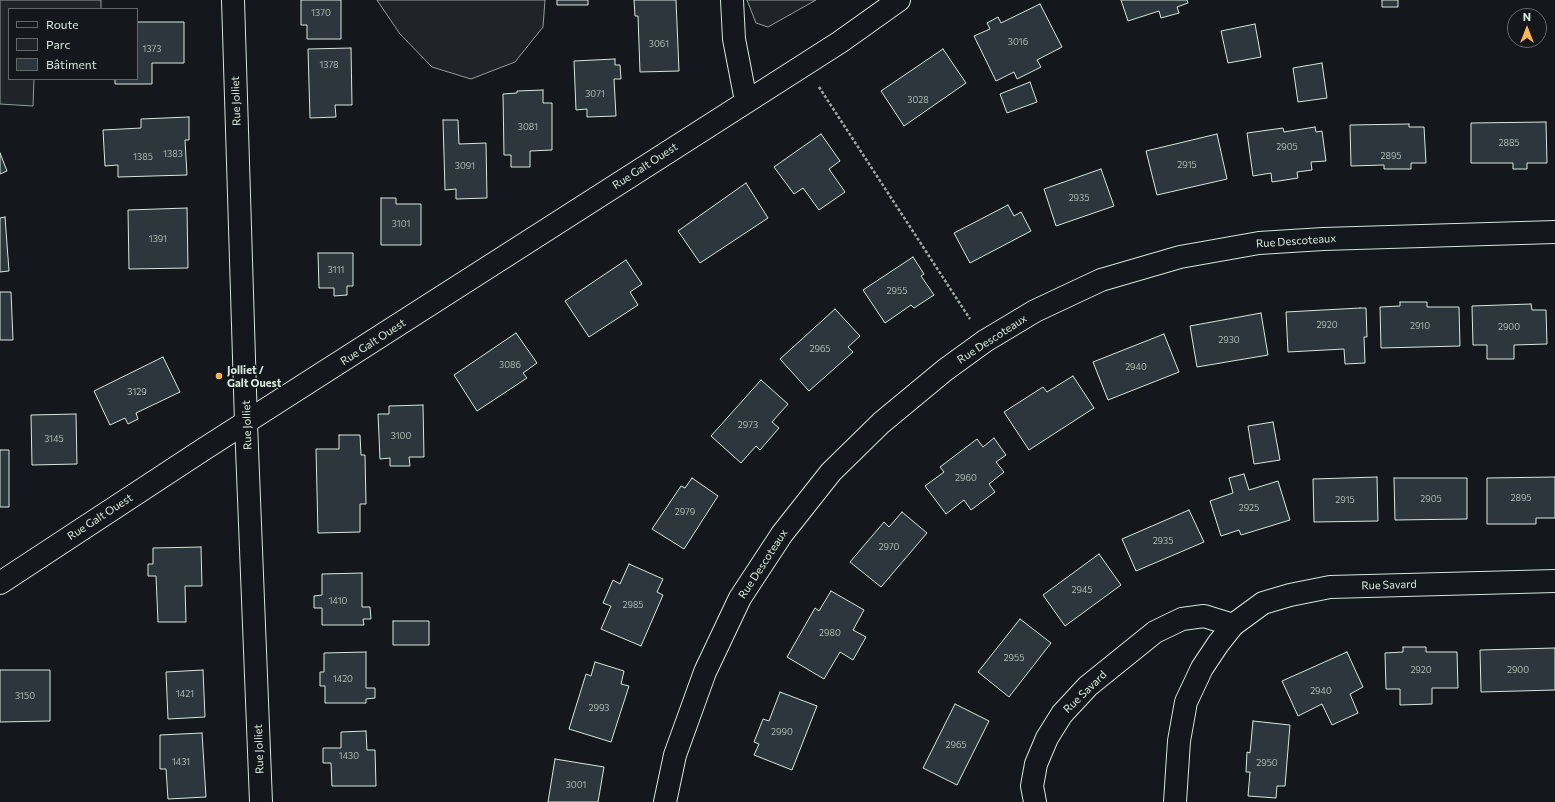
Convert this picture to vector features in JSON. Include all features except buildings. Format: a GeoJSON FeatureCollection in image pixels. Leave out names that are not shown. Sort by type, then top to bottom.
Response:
{"type":"FeatureCollection","features":[{"type":"Feature","properties":{"kind":"street","name":"Rue Jolliet"},"geometry":{"type":"LineString","coordinates":[[233,0],[246,424],[261,802]]}},
{"type":"Feature","properties":{"kind":"street"},"geometry":{"type":"LineString","coordinates":[[732,0],[734,39],[746,101]]}},
{"type":"Feature","properties":{"kind":"street","name":"Rue Galt Ouest"},"geometry":{"type":"LineString","coordinates":[[0,583],[204,449],[246,424],[746,101],[840,42],[899,0]]}},
{"type":"Feature","properties":{"kind":"street","name":"Rue Descoteaux"},"geometry":{"type":"LineString","coordinates":[[665,802],[675,755],[705,672],[740,598],[782,534],[831,472],[881,422],[945,370],[985,342],[1035,311],[1101,280],[1180,257],[1259,243],[1323,239],[1555,232]]}},
{"type":"Feature","properties":{"kind":"street","name":"Rue Savard"},"geometry":{"type":"LineString","coordinates":[[1174,802],[1179,741],[1186,702],[1202,668],[1233,625],[1263,604],[1290,595],[1330,587],[1555,581]]}},
{"type":"Feature","properties":{"kind":"street","name":"Rue Savard"},"geometry":{"type":"LineString","coordinates":[[1035,802],[1032,786],[1036,764],[1047,738],[1062,714],[1088,686],[1155,632],[1182,618],[1204,616],[1233,625]]}},
{"type":"Feature","properties":{"kind":"path"},"geometry":{"type":"LineString","coordinates":[[818,85],[985,342]]}},
{"type":"Feature","properties":{"kind":"green space"},"geometry":{"type":"Polygon","coordinates":[[[0,0],[101,0],[101,8],[8,8],[8,80],[34,80],[33,106],[0,104],[0,0]]]}},
{"type":"Feature","properties":{"kind":"green space"},"geometry":{"type":"Polygon","coordinates":[[[377,0],[545,0],[543,27],[515,62],[471,79],[432,67],[400,34],[377,0]]]}},
{"type":"Feature","properties":{"kind":"green space"},"geometry":{"type":"Polygon","coordinates":[[[747,0],[816,0],[768,27],[756,23],[747,0]]]}},
{"type":"Feature","properties":{"kind":"place","name":"Jolliet / Galt Ouest"},"geometry":{"type":"Point","coordinates":[219,376]}}]}
